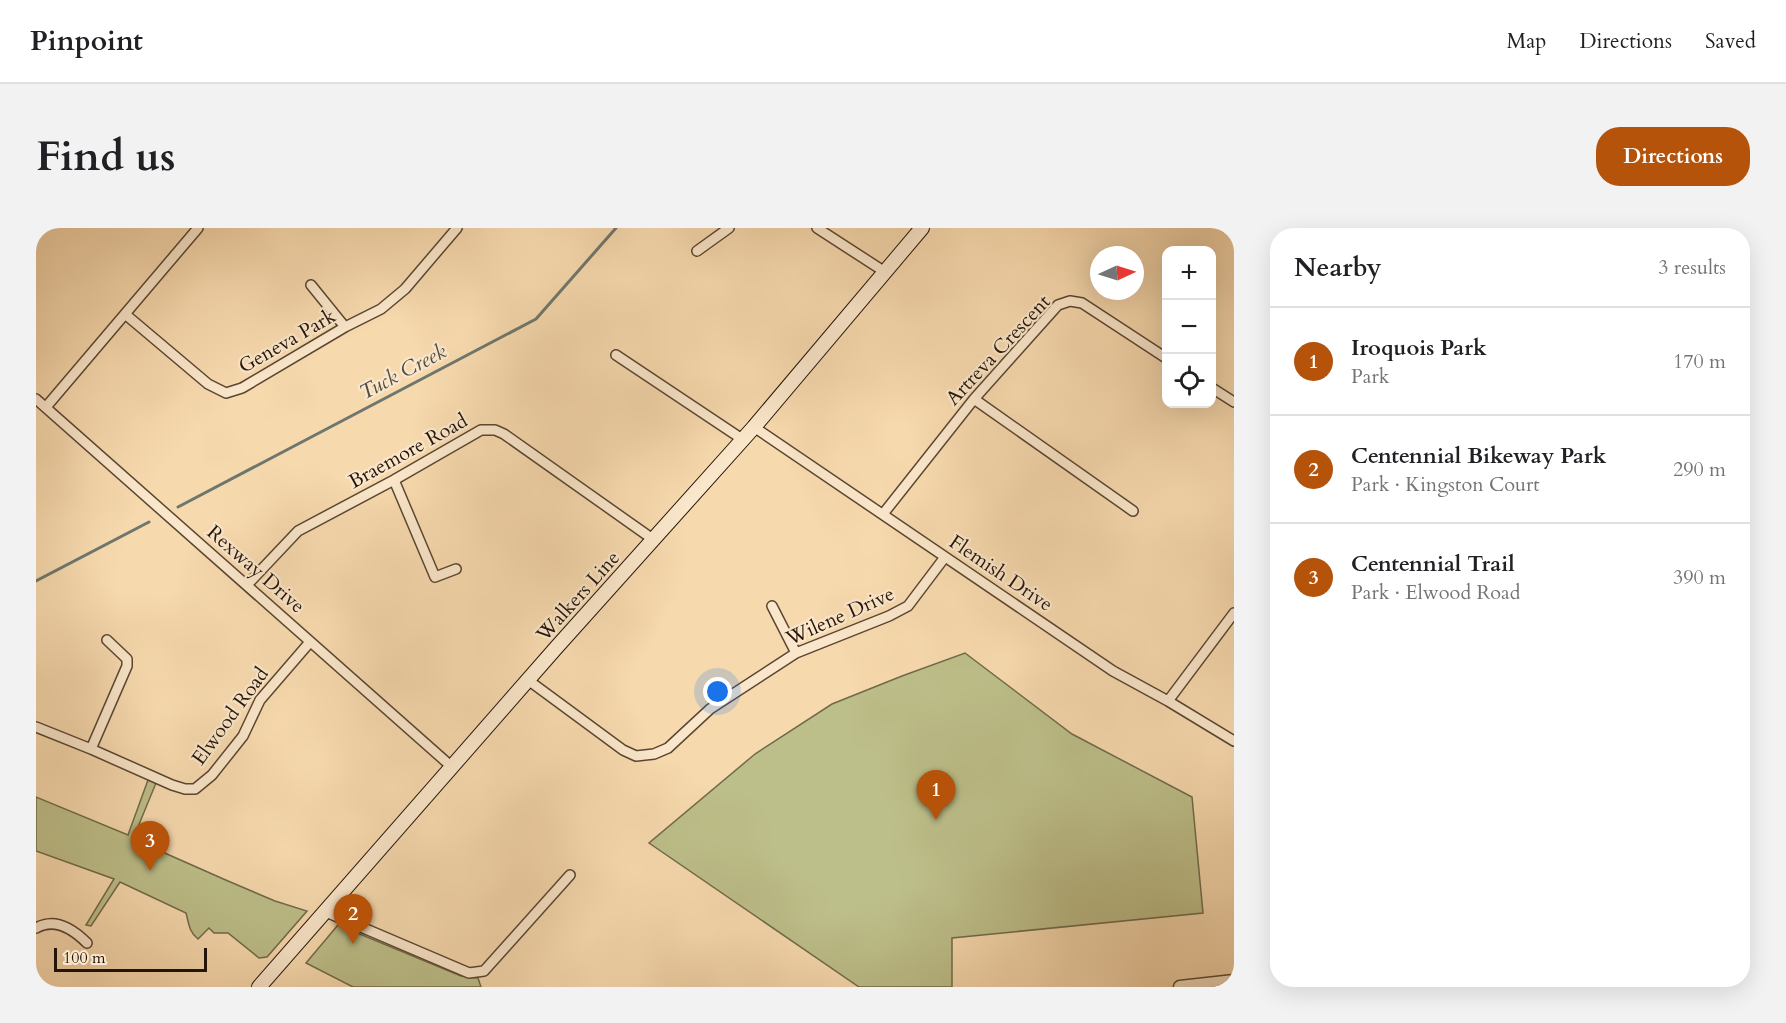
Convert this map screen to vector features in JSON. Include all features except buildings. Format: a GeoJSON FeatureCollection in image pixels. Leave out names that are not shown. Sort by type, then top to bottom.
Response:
{"type":"FeatureCollection","features":[{"type":"Feature","properties":{"kind":"main road","name":"Walkers Line"},"geometry":{"type":"LineString","coordinates":[[259,987],[754,427],[922,228]]}},
{"type":"Feature","properties":{"kind":"street"},"geometry":{"type":"LineString","coordinates":[[46,407],[198,228]]}},
{"type":"Feature","properties":{"kind":"street"},"geometry":{"type":"LineString","coordinates":[[697,251],[729,228]]}},
{"type":"Feature","properties":{"kind":"street"},"geometry":{"type":"LineString","coordinates":[[817,228],[885,272]]}},
{"type":"Feature","properties":{"kind":"street","name":"Geneva Park"},"geometry":{"type":"LineString","coordinates":[[125,314],[208,384],[226,393],[242,388],[345,327],[381,309],[405,289],[453,229]]}},
{"type":"Feature","properties":{"kind":"street"},"geometry":{"type":"LineString","coordinates":[[311,285],[345,327]]}},
{"type":"Feature","properties":{"kind":"street","name":"Artreva Crescent"},"geometry":{"type":"LineString","coordinates":[[883,514],[974,399],[1058,305],[1070,302],[1082,303],[1162,355]]}},
{"type":"Feature","properties":{"kind":"street"},"geometry":{"type":"LineString","coordinates":[[616,355],[742,439]]}},
{"type":"Feature","properties":{"kind":"street"},"geometry":{"type":"LineString","coordinates":[[1216,391],[1234,402]]}},
{"type":"Feature","properties":{"kind":"street","name":"Rexway Drive"},"geometry":{"type":"LineString","coordinates":[[36,399],[452,766]]}},
{"type":"Feature","properties":{"kind":"street"},"geometry":{"type":"LineString","coordinates":[[974,399],[1133,511]]}},
{"type":"Feature","properties":{"kind":"street","name":"Flemish Drive"},"geometry":{"type":"LineString","coordinates":[[754,427],[1113,671],[1234,741]]}},
{"type":"Feature","properties":{"kind":"street","name":"Braemore Road"},"geometry":{"type":"LineString","coordinates":[[247,585],[298,531],[481,430],[495,430],[504,434],[654,540]]}},
{"type":"Feature","properties":{"kind":"street"},"geometry":{"type":"LineString","coordinates":[[394,480],[435,577],[456,570]]}},
{"type":"Feature","properties":{"kind":"street","name":"Wilene Drive"},"geometry":{"type":"LineString","coordinates":[[528,680],[623,750],[636,756],[654,754],[668,748],[710,709],[796,653],[889,616],[908,606],[945,557]]}},
{"type":"Feature","properties":{"kind":"street"},"geometry":{"type":"LineString","coordinates":[[772,606],[796,653]]}},
{"type":"Feature","properties":{"kind":"street"},"geometry":{"type":"LineString","coordinates":[[1168,701],[1234,613]]}},
{"type":"Feature","properties":{"kind":"street"},"geometry":{"type":"LineString","coordinates":[[91,749],[127,666],[127,659],[107,640]]}},
{"type":"Feature","properties":{"kind":"street","name":"Elwood Road"},"geometry":{"type":"LineString","coordinates":[[36,727],[172,785],[195,789],[212,775],[243,736],[260,700],[310,642]]}},
{"type":"Feature","properties":{"kind":"street"},"geometry":{"type":"LineString","coordinates":[[326,912],[469,973],[484,971],[570,875]]}},
{"type":"Feature","properties":{"kind":"street"},"geometry":{"type":"LineString","coordinates":[[36,928],[43,924],[53,923],[67,927],[87,943]]}},
{"type":"Feature","properties":{"kind":"street"},"geometry":{"type":"LineString","coordinates":[[1189,987],[1234,981]]}},
{"type":"Feature","properties":{"kind":"green space"},"geometry":{"type":"Polygon","coordinates":[[[965,653],[1072,734],[1192,797],[1203,913],[952,938],[952,987],[859,987],[649,843],[755,754],[832,704],[965,653]]]}},
{"type":"Feature","properties":{"kind":"green space"},"geometry":{"type":"Polygon","coordinates":[[[148,780],[156,783],[133,839],[275,901],[307,911],[267,957],[259,958],[228,933],[214,933],[209,928],[198,939],[191,931],[186,913],[120,882],[91,926],[86,925],[114,879],[36,851],[36,797],[128,835],[148,780]]]}},
{"type":"Feature","properties":{"kind":"green space"},"geometry":{"type":"Polygon","coordinates":[[[338,925],[461,976],[478,978],[481,987],[353,987],[306,963],[338,925]]]}},
{"type":"Feature","properties":{"kind":"waterway","name":"Tuck Creek"},"geometry":{"type":"LineString","coordinates":[[178,507],[536,319],[616,228]]}},
{"type":"Feature","properties":{"kind":"waterway","name":"Tuck Creek"},"geometry":{"type":"LineString","coordinates":[[36,581],[149,522]]}},
{"type":"Feature","properties":{"kind":"place","name":"Iroquois Park"},"geometry":{"type":"Point","coordinates":[936,820]}},
{"type":"Feature","properties":{"kind":"place","name":"Centennial Trail"},"geometry":{"type":"Point","coordinates":[150,871]}},
{"type":"Feature","properties":{"kind":"place","name":"Centennial Bikeway Park"},"geometry":{"type":"Point","coordinates":[353,944]}}]}
